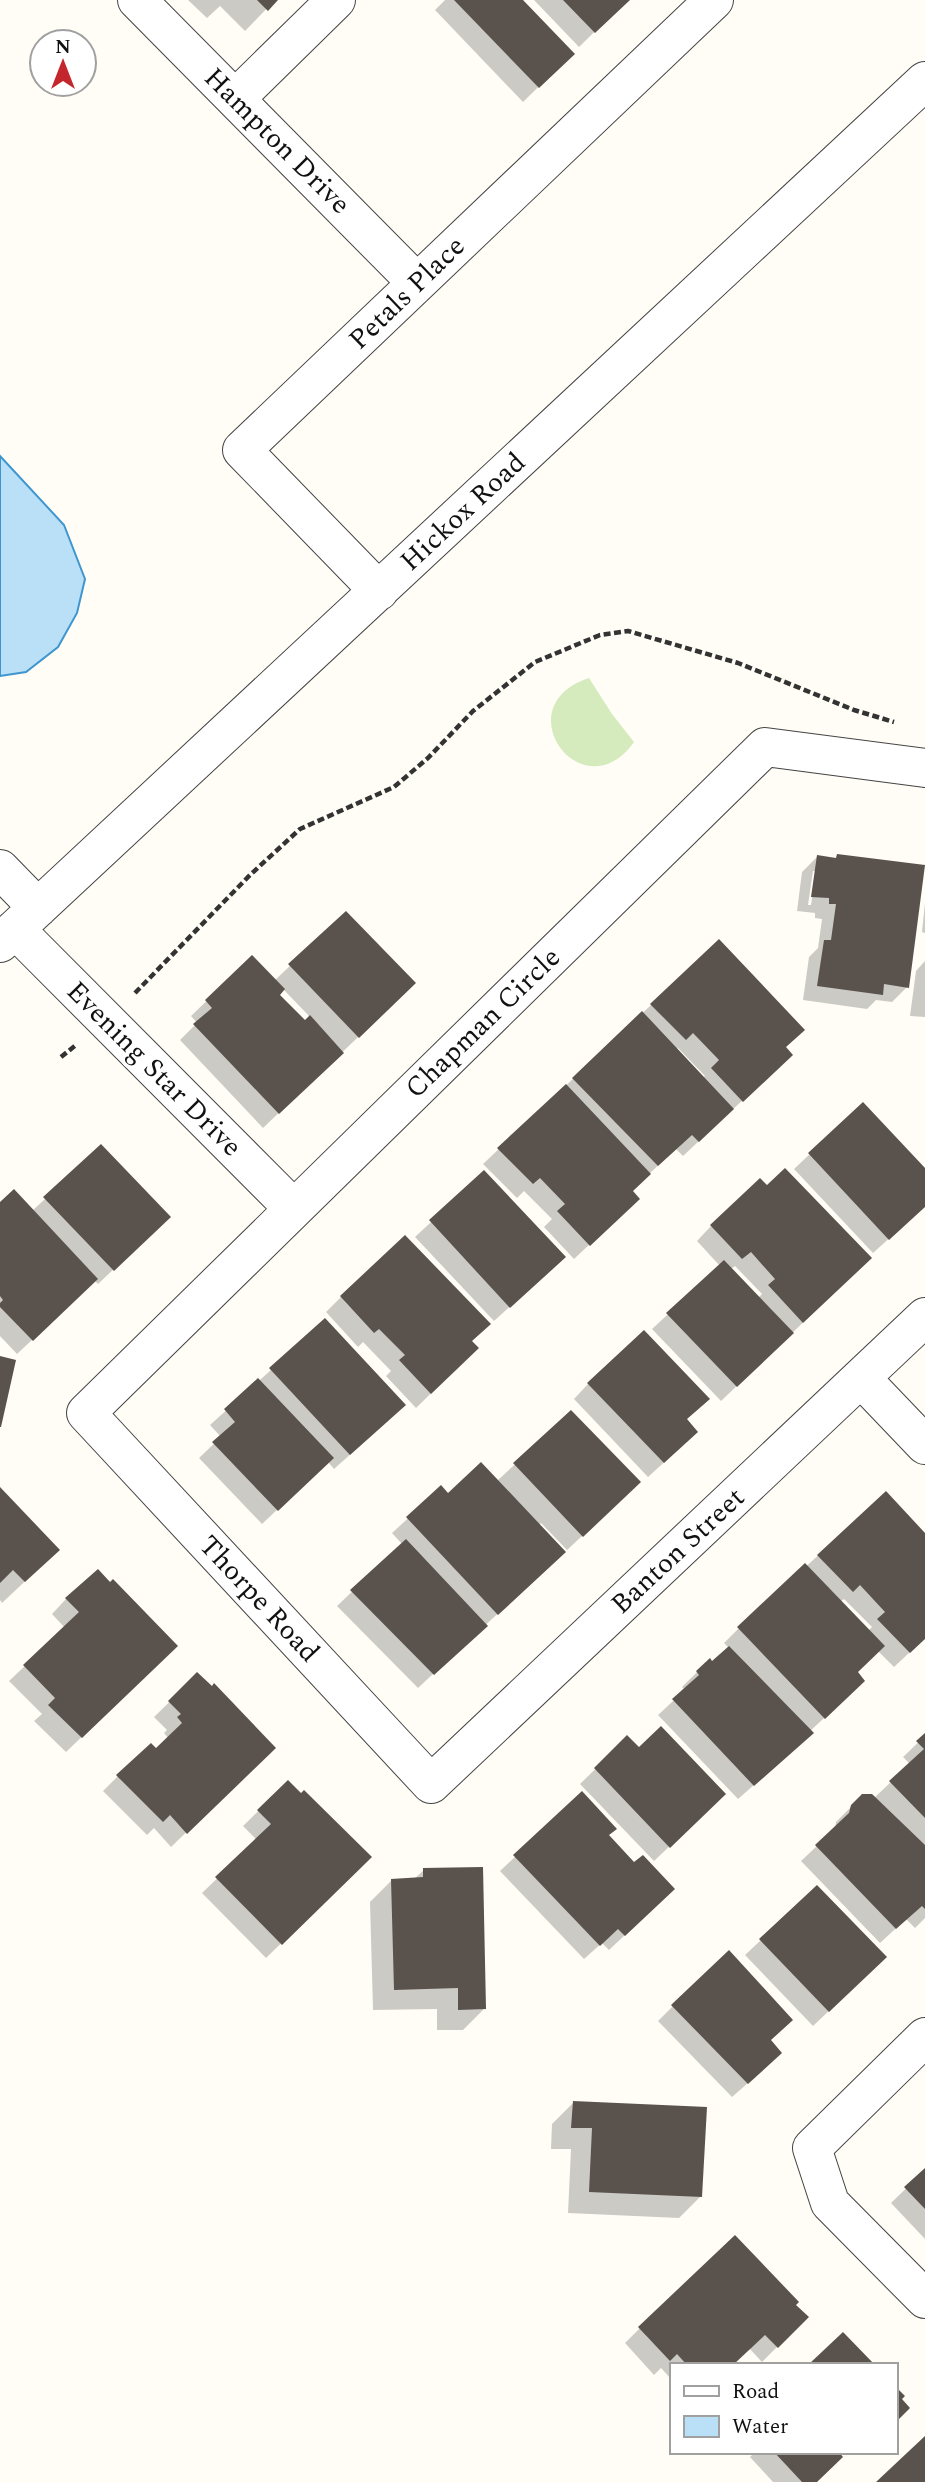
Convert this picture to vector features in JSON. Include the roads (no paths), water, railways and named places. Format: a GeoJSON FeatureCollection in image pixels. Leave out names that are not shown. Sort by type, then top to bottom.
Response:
{"type":"FeatureCollection","features":[{"type":"Feature","properties":{"kind":"street","name":"Hampton Drive"},"geometry":{"type":"LineString","coordinates":[[137,0],[417,283]]}},
{"type":"Feature","properties":{"kind":"street"},"geometry":{"type":"LineString","coordinates":[[235,99],[336,0]]}},
{"type":"Feature","properties":{"kind":"street","name":"Petals Place"},"geometry":{"type":"LineString","coordinates":[[379,591],[242,450],[714,0]]}},
{"type":"Feature","properties":{"kind":"street","name":"Hickox Road"},"geometry":{"type":"LineString","coordinates":[[18,926],[925,81]]}},
{"type":"Feature","properties":{"kind":"street","name":"Chapman Circle"},"geometry":{"type":"LineString","coordinates":[[86,1413],[765,747],[925,768]]}},
{"type":"Feature","properties":{"kind":"street","name":"Evening Star Drive"},"geometry":{"type":"LineString","coordinates":[[0,869],[18,926],[107,1021],[293,1208]]}},
{"type":"Feature","properties":{"kind":"street","name":"Banton Street"},"geometry":{"type":"LineString","coordinates":[[431,1784],[925,1317]]}},
{"type":"Feature","properties":{"kind":"street"},"geometry":{"type":"LineString","coordinates":[[861,1378],[925,1446]]}},
{"type":"Feature","properties":{"kind":"street","name":"Thorpe Road"},"geometry":{"type":"LineString","coordinates":[[86,1413],[431,1784]]}},
{"type":"Feature","properties":{"kind":"street"},"geometry":{"type":"LineString","coordinates":[[925,2037],[812,2148],[830,2203],[925,2299]]}},
{"type":"Feature","properties":{"kind":"water"},"geometry":{"type":"Polygon","coordinates":[[[0,456],[64,525],[85,579],[77,613],[58,647],[26,672],[0,676],[0,456]]]}}]}
